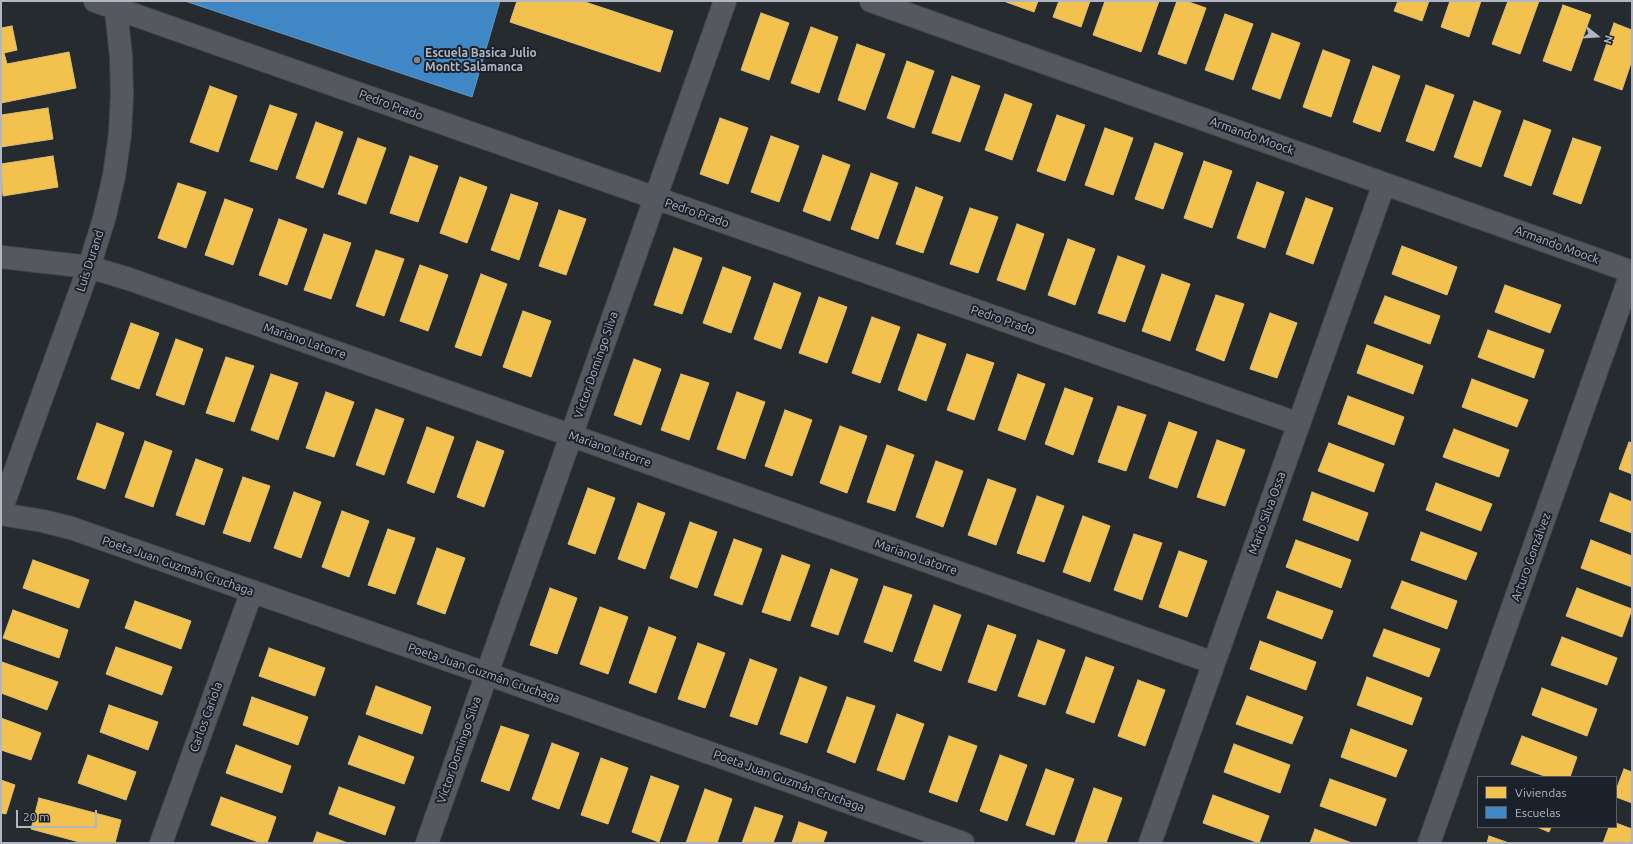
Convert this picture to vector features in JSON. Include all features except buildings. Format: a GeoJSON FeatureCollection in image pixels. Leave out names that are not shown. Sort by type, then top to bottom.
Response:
{"type":"FeatureCollection","features":[{"type":"Feature","properties":{"kind":"street","name":"Pedro Prado"},"geometry":{"type":"LineString","coordinates":[[95,1],[116,4],[655,198],[1299,424]]}},
{"type":"Feature","properties":{"kind":"street","name":"Víctor Domingo Silva"},"geometry":{"type":"LineString","coordinates":[[427,843],[725,1]]}},
{"type":"Feature","properties":{"kind":"street","name":"Armando Moock"},"geometry":{"type":"LineString","coordinates":[[871,1],[1632,272]]}},
{"type":"Feature","properties":{"kind":"street","name":"Luis Durand"},"geometry":{"type":"LineString","coordinates":[[1,510],[89,267],[104,219],[114,176],[120,134],[122,95],[121,56],[116,4]]}},
{"type":"Feature","properties":{"kind":"street","name":"Mario Silva Ossa"},"geometry":{"type":"LineString","coordinates":[[1150,843],[1384,184]]}},
{"type":"Feature","properties":{"kind":"street","name":"Mariano Latorre"},"geometry":{"type":"LineString","coordinates":[[1,257],[89,267],[129,278],[1214,663]]}},
{"type":"Feature","properties":{"kind":"street","name":"Arturo Gonzálvez"},"geometry":{"type":"LineString","coordinates":[[1429,843],[1632,272]]}},
{"type":"Feature","properties":{"kind":"street","name":"Poeta Juan Guzmán Cruchaga"},"geometry":{"type":"LineString","coordinates":[[1,514],[71,528],[963,843]]}},
{"type":"Feature","properties":{"kind":"street","name":"Carlos Cariola"},"geometry":{"type":"LineString","coordinates":[[161,843],[252,591]]}},
{"type":"Feature","properties":{"kind":"place","name":"Escuela Basica Julio Montt Salamanca"},"geometry":{"type":"Point","coordinates":[417,60]}}]}
